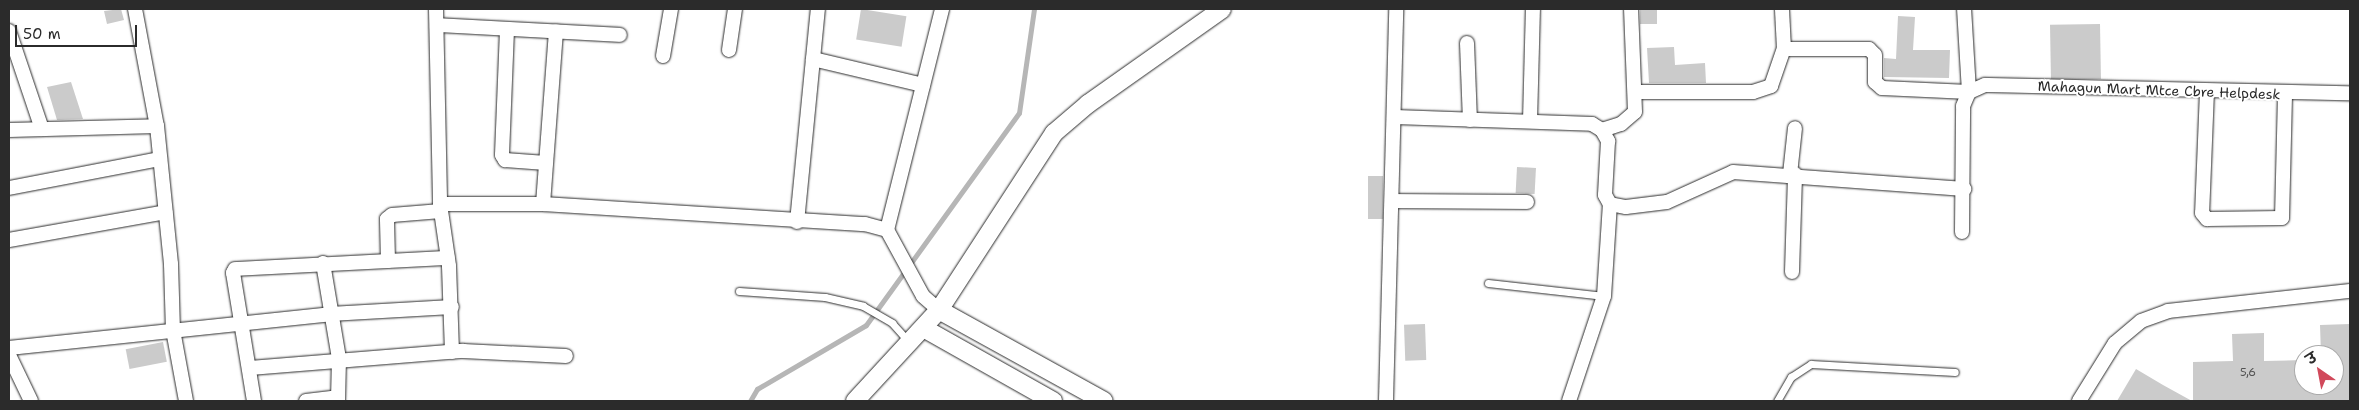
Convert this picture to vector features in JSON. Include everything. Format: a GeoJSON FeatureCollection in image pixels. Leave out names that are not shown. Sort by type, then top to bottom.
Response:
{"type":"FeatureCollection","features":[{"type":"Feature","properties":{"kind":"street"},"geometry":{"type":"LineString","coordinates":[[135,9],[157,126],[166,212],[173,330],[186,401]]}},
{"type":"Feature","properties":{"kind":"street"},"geometry":{"type":"LineString","coordinates":[[436,9],[440,207],[448,258],[452,307],[452,352]]}},
{"type":"Feature","properties":{"kind":"street"},"geometry":{"type":"LineString","coordinates":[[663,56],[671,9]]}},
{"type":"Feature","properties":{"kind":"street"},"geometry":{"type":"LineString","coordinates":[[729,50],[735,9]]}},
{"type":"Feature","properties":{"kind":"street"},"geometry":{"type":"LineString","coordinates":[[797,222],[818,9]]}},
{"type":"Feature","properties":{"kind":"street"},"geometry":{"type":"LineString","coordinates":[[942,9],[887,230],[893,246],[923,296],[939,310],[1104,401]]}},
{"type":"Feature","properties":{"kind":"street"},"geometry":{"type":"LineString","coordinates":[[855,401],[925,329],[1054,133],[1088,104],[1222,9]]}},
{"type":"Feature","properties":{"kind":"street"},"geometry":{"type":"LineString","coordinates":[[1386,401],[1393,201],[1396,9]]}},
{"type":"Feature","properties":{"kind":"street"},"geometry":{"type":"LineString","coordinates":[[1530,121],[1533,9]]}},
{"type":"Feature","properties":{"kind":"street"},"geometry":{"type":"LineString","coordinates":[[1395,117],[1573,122],[1602,130],[1630,118],[1635,112],[1636,92],[1631,9]]}},
{"type":"Feature","properties":{"kind":"street"},"geometry":{"type":"LineString","coordinates":[[1636,92],[1762,90],[1775,80],[1784,49],[1782,9]]}},
{"type":"Feature","properties":{"kind":"street"},"geometry":{"type":"LineString","coordinates":[[1962,232],[1964,189],[1963,106],[1969,92],[1964,9]]}},
{"type":"Feature","properties":{"kind":"street"},"geometry":{"type":"LineString","coordinates":[[437,25],[620,35]]}},
{"type":"Feature","properties":{"kind":"street"},"geometry":{"type":"LineString","coordinates":[[507,30],[502,155],[505,160],[546,163]]}},
{"type":"Feature","properties":{"kind":"street"},"geometry":{"type":"LineString","coordinates":[[9,31],[42,129]]}},
{"type":"Feature","properties":{"kind":"street"},"geometry":{"type":"LineString","coordinates":[[543,204],[556,31]]}},
{"type":"Feature","properties":{"kind":"street"},"geometry":{"type":"LineString","coordinates":[[1467,43],[1470,120]]}},
{"type":"Feature","properties":{"kind":"street","name":"Mahagun Mart Mtce Cbre Helpdesk"},"geometry":{"type":"LineString","coordinates":[[1784,49],[1869,49],[1875,55],[1875,82],[1882,88],[1969,92],[1985,85],[2285,94],[2350,94]]}},
{"type":"Feature","properties":{"kind":"street"},"geometry":{"type":"LineString","coordinates":[[813,59],[922,85]]}},
{"type":"Feature","properties":{"kind":"street"},"geometry":{"type":"LineString","coordinates":[[2207,91],[2202,213],[2206,219],[2282,218],[2285,94]]}},
{"type":"Feature","properties":{"kind":"street"},"geometry":{"type":"LineString","coordinates":[[9,130],[157,126]]}},
{"type":"Feature","properties":{"kind":"street"},"geometry":{"type":"LineString","coordinates":[[1792,272],[1794,128]]}},
{"type":"Feature","properties":{"kind":"street"},"geometry":{"type":"LineString","coordinates":[[1569,401],[1604,296],[1610,204],[1605,195],[1608,141],[1602,130]]}},
{"type":"Feature","properties":{"kind":"street"},"geometry":{"type":"LineString","coordinates":[[9,188],[160,159]]}},
{"type":"Feature","properties":{"kind":"street"},"geometry":{"type":"LineString","coordinates":[[1610,204],[1626,207],[1667,202],[1733,172],[1792,174],[1964,189]]}},
{"type":"Feature","properties":{"kind":"street"},"geometry":{"type":"LineString","coordinates":[[1393,201],[1526,202]]}},
{"type":"Feature","properties":{"kind":"street"},"geometry":{"type":"LineString","coordinates":[[388,261],[387,219],[392,214],[440,207],[543,204],[797,222],[865,224],[887,230]]}},
{"type":"Feature","properties":{"kind":"street"},"geometry":{"type":"LineString","coordinates":[[9,240],[166,212]]}},
{"type":"Feature","properties":{"kind":"street"},"geometry":{"type":"LineString","coordinates":[[254,401],[243,322],[233,273],[236,269],[448,258]]}},
{"type":"Feature","properties":{"kind":"street"},"geometry":{"type":"LineString","coordinates":[[306,401],[338,399],[339,359],[323,263]]}},
{"type":"Feature","properties":{"kind":"street"},"geometry":{"type":"LineString","coordinates":[[2079,401],[2115,343],[2141,321],[2168,311],[2350,291]]}},
{"type":"Feature","properties":{"kind":"street"},"geometry":{"type":"LineString","coordinates":[[9,348],[243,322],[330,314],[452,307]]}},
{"type":"Feature","properties":{"kind":"street"},"geometry":{"type":"LineString","coordinates":[[925,329],[1053,401]]}},
{"type":"Feature","properties":{"kind":"street"},"geometry":{"type":"LineString","coordinates":[[250,368],[339,359],[452,352],[566,356]]}},
{"type":"Feature","properties":{"kind":"street"},"geometry":{"type":"LineString","coordinates":[[9,355],[31,401]]}},
{"type":"Feature","properties":{"kind":"lane"},"geometry":{"type":"LineString","coordinates":[[1488,283],[1604,296]]}},
{"type":"Feature","properties":{"kind":"lane"},"geometry":{"type":"LineString","coordinates":[[739,291],[825,297],[863,306],[892,323],[910,343]]}},
{"type":"Feature","properties":{"kind":"lane"},"geometry":{"type":"LineString","coordinates":[[1776,401],[1791,377],[1811,364],[1955,372]]}},
{"type":"Feature","properties":{"kind":"building"},"geometry":{"type":"Polygon","coordinates":[[[121,9],[124,20],[107,24],[104,11],[121,9]]]}},
{"type":"Feature","properties":{"kind":"building"},"geometry":{"type":"Polygon","coordinates":[[[861,9],[906,16],[902,47],[856,40],[861,9]]]}},
{"type":"Feature","properties":{"kind":"building"},"geometry":{"type":"Polygon","coordinates":[[[1640,9],[1657,9],[1657,24],[1640,24],[1640,9]]]}},
{"type":"Feature","properties":{"kind":"building"},"geometry":{"type":"Polygon","coordinates":[[[1898,16],[1915,17],[1913,50],[1950,50],[1949,78],[1884,77],[1884,58],[1896,59],[1898,16]]]}},
{"type":"Feature","properties":{"kind":"building"},"geometry":{"type":"Polygon","coordinates":[[[2100,24],[2101,79],[2051,80],[2050,25],[2100,24]]]}},
{"type":"Feature","properties":{"kind":"building"},"geometry":{"type":"Polygon","coordinates":[[[1674,47],[1675,65],[1705,63],[1706,83],[1649,83],[1647,48],[1674,47]]]}},
{"type":"Feature","properties":{"kind":"building"},"geometry":{"type":"Polygon","coordinates":[[[71,82],[83,119],[57,120],[47,87],[71,82]]]}},
{"type":"Feature","properties":{"kind":"building"},"geometry":{"type":"Polygon","coordinates":[[[1517,167],[1536,168],[1535,194],[1516,193],[1517,167]]]}},
{"type":"Feature","properties":{"kind":"building"},"geometry":{"type":"Polygon","coordinates":[[[1368,176],[1383,176],[1383,219],[1368,219],[1368,176]]]}},
{"type":"Feature","properties":{"kind":"building"},"geometry":{"type":"Polygon","coordinates":[[[1425,324],[1426,360],[1405,361],[1404,325],[1425,324]]]}},
{"type":"Feature","properties":{"kind":"building"},"geometry":{"type":"Polygon","coordinates":[[[2350,324],[2350,401],[2193,401],[2193,362],[2233,361],[2232,334],[2264,333],[2264,361],[2294,360],[2294,395],[2344,395],[2344,345],[2321,345],[2320,325],[2350,324]]]}},
{"type":"Feature","properties":{"kind":"building"},"geometry":{"type":"Polygon","coordinates":[[[163,342],[167,362],[130,369],[126,349],[163,342]]]}},
{"type":"Feature","properties":{"kind":"building"},"geometry":{"type":"Polygon","coordinates":[[[2136,369],[2163,385],[2192,401],[2117,401],[2136,369]]]}},
{"type":"Feature","properties":{"kind":"waterway"},"geometry":{"type":"LineString","coordinates":[[750,401],[757,389],[866,325],[1019,113],[1034,9]]}}]}
